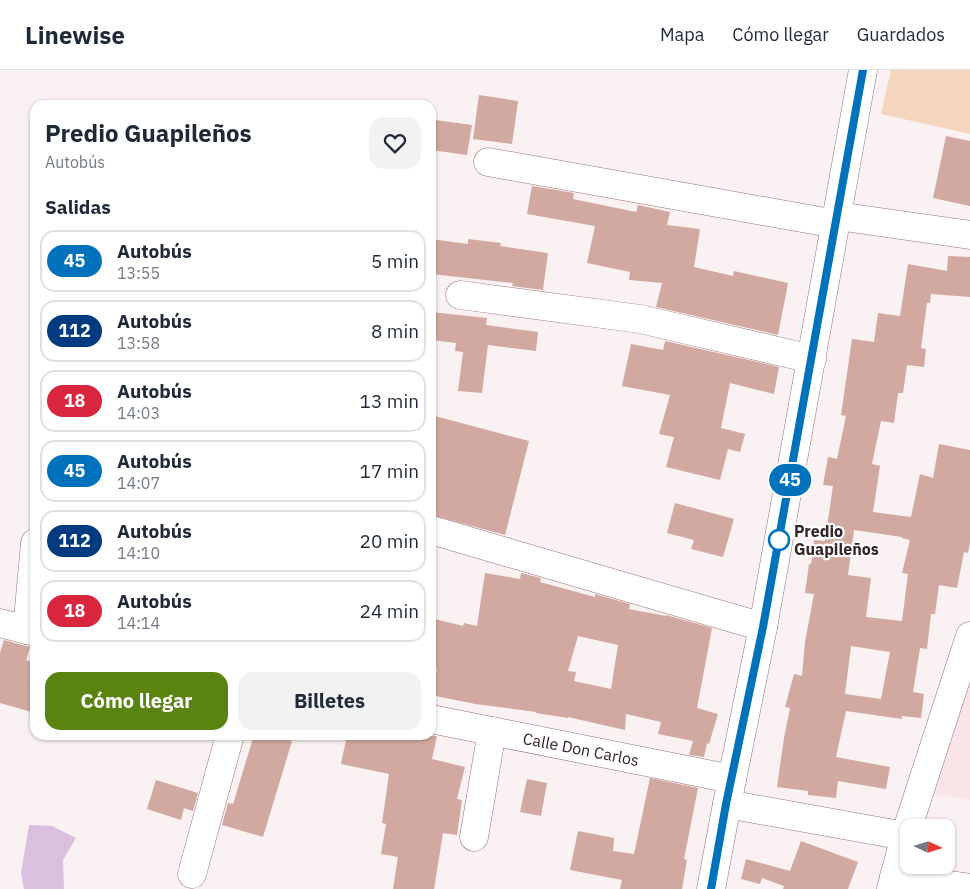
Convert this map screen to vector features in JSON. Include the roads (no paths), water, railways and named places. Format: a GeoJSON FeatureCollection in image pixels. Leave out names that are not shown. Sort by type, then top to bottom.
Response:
{"type":"FeatureCollection","features":[{"type":"Feature","properties":{"kind":"main road"},"geometry":{"type":"LineString","coordinates":[[711,889],[763,627],[863,70]]}},
{"type":"Feature","properties":{"kind":"main road"},"geometry":{"type":"LineString","coordinates":[[488,162],[836,220],[970,235]]}},
{"type":"Feature","properties":{"kind":"main road"},"geometry":{"type":"LineString","coordinates":[[460,295],[640,319],[812,359]]}},
{"type":"Feature","properties":{"kind":"main road"},"geometry":{"type":"LineString","coordinates":[[436,531],[763,627]]}},
{"type":"Feature","properties":{"kind":"main road"},"geometry":{"type":"LineString","coordinates":[[0,623],[30,631]]}},
{"type":"Feature","properties":{"kind":"main road"},"geometry":{"type":"LineString","coordinates":[[911,819],[970,636]]}},
{"type":"Feature","properties":{"kind":"main road","name":"Calle Don Carlos"},"geometry":{"type":"LineString","coordinates":[[436,720],[492,731],[900,835]]}},
{"type":"Feature","properties":{"kind":"main road"},"geometry":{"type":"LineString","coordinates":[[474,837],[492,731]]}},
{"type":"Feature","properties":{"kind":"main road"},"geometry":{"type":"LineString","coordinates":[[192,874],[229,740]]}},
{"type":"Feature","properties":{"kind":"main road"},"geometry":{"type":"LineString","coordinates":[[900,854],[892,883],[970,888]]}},
{"type":"Feature","properties":{"kind":"place","name":"Predio Guapileños"},"geometry":{"type":"Point","coordinates":[779,540]}}]}
